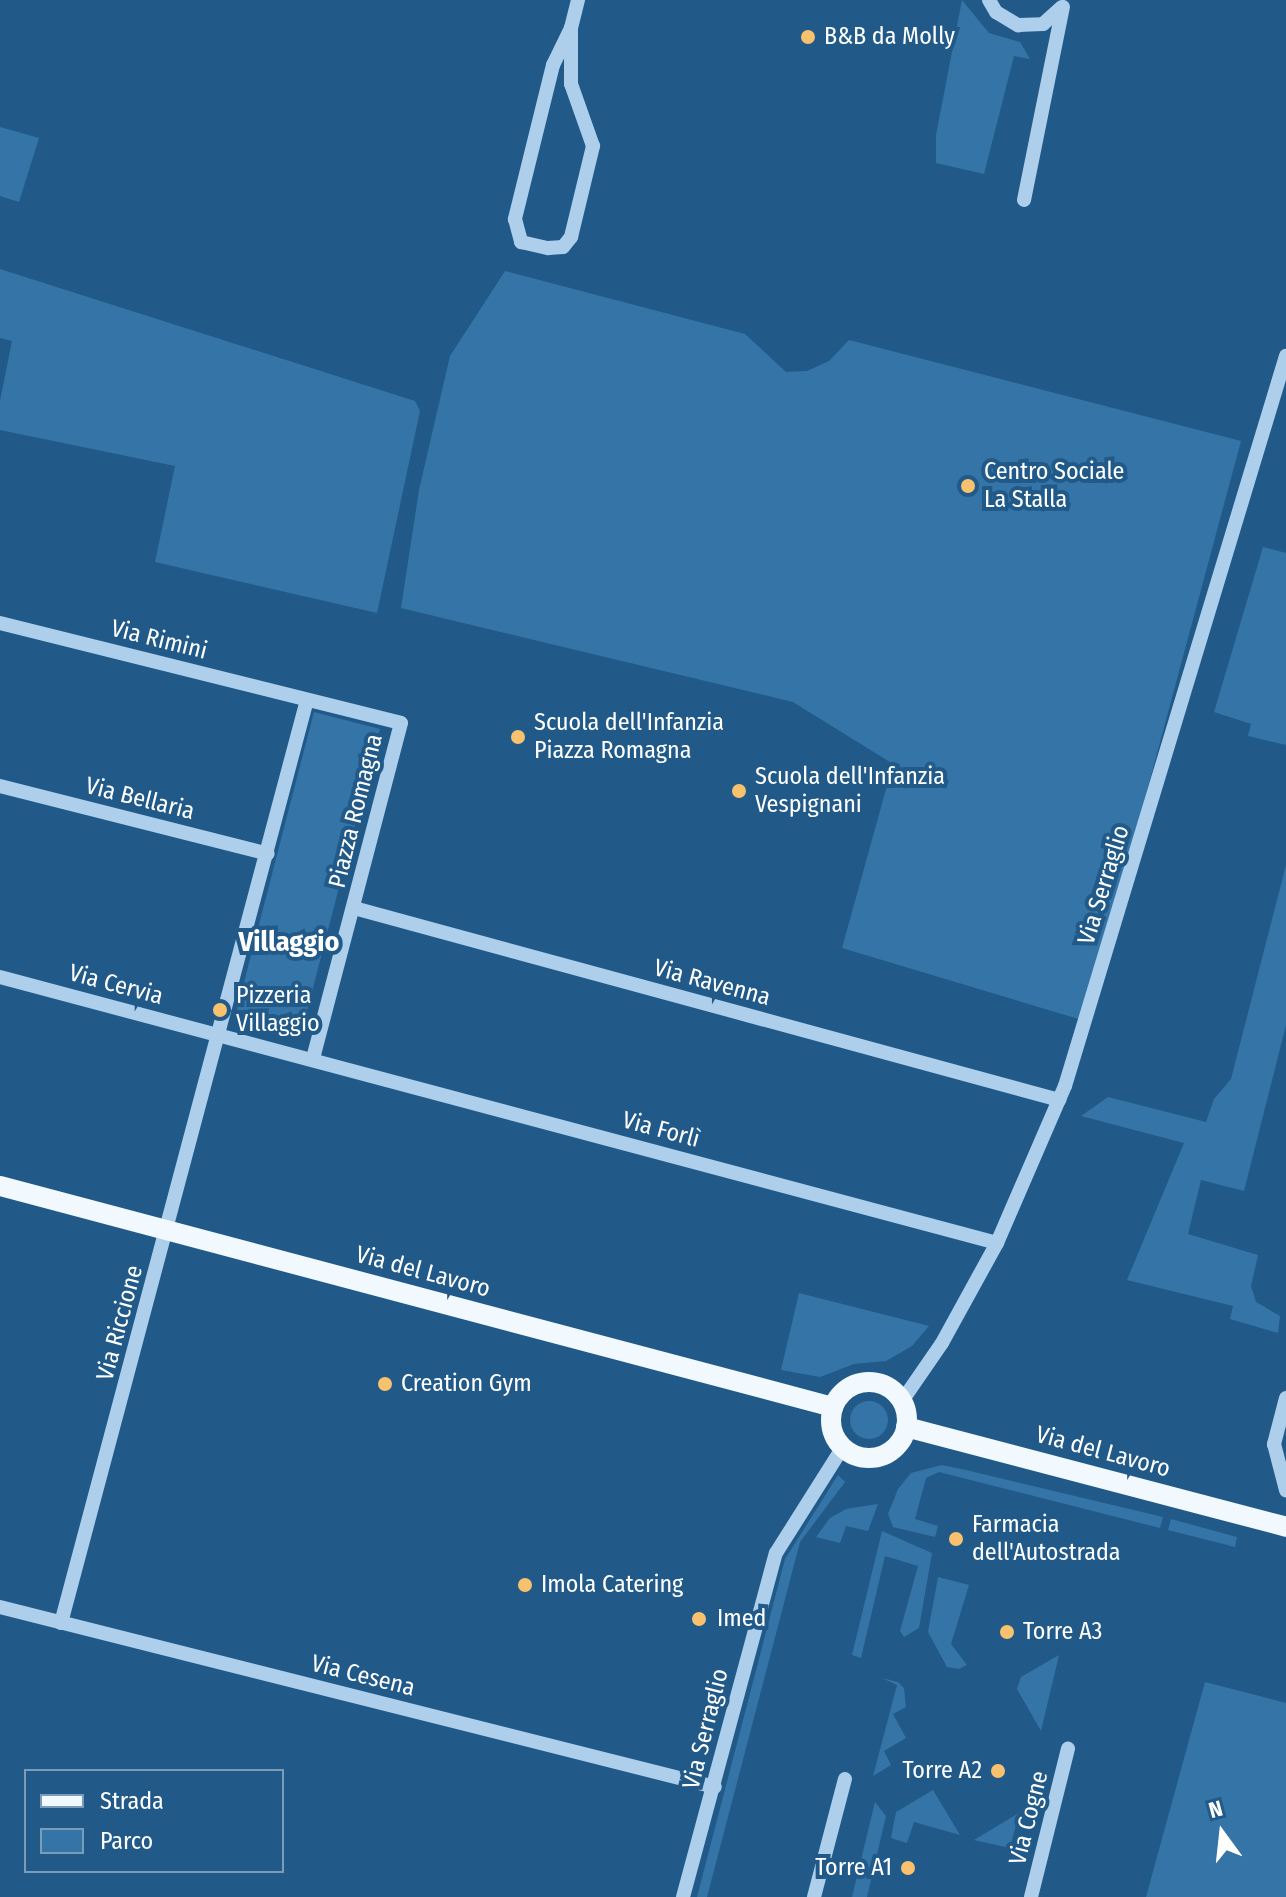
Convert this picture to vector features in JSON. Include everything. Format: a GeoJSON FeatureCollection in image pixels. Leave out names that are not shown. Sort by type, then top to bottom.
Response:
{"type":"FeatureCollection","features":[{"type":"Feature","properties":{"kind":"main road","name":"Via del Lavoro"},"geometry":{"type":"LineString","coordinates":[[0,1186],[833,1407]]}},
{"type":"Feature","properties":{"kind":"main road"},"geometry":{"type":"LineString","coordinates":[[866,1382],[887,1386],[902,1401],[906,1427],[885,1454],[863,1457],[843,1447],[832,1428],[833,1407],[846,1390],[866,1382]]}},
{"type":"Feature","properties":{"kind":"main road","name":"Via del Lavoro"},"geometry":{"type":"LineString","coordinates":[[906,1427],[1286,1527]]}},
{"type":"Feature","properties":{"kind":"street"},"geometry":{"type":"LineString","coordinates":[[571,28],[571,84],[593,146],[571,237],[563,247],[548,248],[521,242],[515,219],[553,65],[571,28],[578,0]]}},
{"type":"Feature","properties":{"kind":"street"},"geometry":{"type":"LineString","coordinates":[[989,0],[1006,21],[1031,27],[1065,3]]}},
{"type":"Feature","properties":{"kind":"street"},"geometry":{"type":"LineString","coordinates":[[1024,200],[1065,3]]}},
{"type":"Feature","properties":{"kind":"street","name":"Via Serraglio"},"geometry":{"type":"LineString","coordinates":[[902,1401],[942,1343],[997,1243],[1059,1100],[1286,356]]}},
{"type":"Feature","properties":{"kind":"street","name":"Via Rimini"},"geometry":{"type":"LineString","coordinates":[[0,623],[307,700]]}},
{"type":"Feature","properties":{"kind":"street"},"geometry":{"type":"LineString","coordinates":[[307,700],[222,1035],[313,1059]]}},
{"type":"Feature","properties":{"kind":"street","name":"Piazza Romagna"},"geometry":{"type":"LineString","coordinates":[[307,700],[401,723],[313,1059]]}},
{"type":"Feature","properties":{"kind":"street","name":"Via Bellaria"},"geometry":{"type":"LineString","coordinates":[[0,786],[268,854]]}},
{"type":"Feature","properties":{"kind":"street","name":"Via Ravenna"},"geometry":{"type":"LineString","coordinates":[[354,908],[1059,1100]]}},
{"type":"Feature","properties":{"kind":"street","name":"Via Cervia"},"geometry":{"type":"LineString","coordinates":[[0,977],[222,1035]]}},
{"type":"Feature","properties":{"kind":"street","name":"Via Riccione"},"geometry":{"type":"LineString","coordinates":[[61,1623],[222,1035]]}},
{"type":"Feature","properties":{"kind":"street","name":"Via Forlì"},"geometry":{"type":"LineString","coordinates":[[313,1059],[997,1243]]}},
{"type":"Feature","properties":{"kind":"street"},"geometry":{"type":"LineString","coordinates":[[1286,1398],[1274,1444],[1286,1490]]}},
{"type":"Feature","properties":{"kind":"street","name":"Via Serraglio"},"geometry":{"type":"LineString","coordinates":[[683,1897],[776,1553],[843,1447]]}},
{"type":"Feature","properties":{"kind":"street","name":"Via Cesena"},"geometry":{"type":"LineString","coordinates":[[0,1607],[715,1787]]}},
{"type":"Feature","properties":{"kind":"street","name":"Via Cogne"},"geometry":{"type":"LineString","coordinates":[[1031,1897],[1068,1749]]}},
{"type":"Feature","properties":{"kind":"street"},"geometry":{"type":"LineString","coordinates":[[814,1897],[845,1779]]}},
{"type":"Feature","properties":{"kind":"green space"},"geometry":{"type":"Polygon","coordinates":[[[962,0],[989,33],[1020,42],[1030,59],[1014,56],[984,174],[936,163],[936,135],[962,0]]]}},
{"type":"Feature","properties":{"kind":"green space"},"geometry":{"type":"Polygon","coordinates":[[[0,127],[39,138],[19,202],[0,196],[0,127]]]}},
{"type":"Feature","properties":{"kind":"green space"},"geometry":{"type":"Polygon","coordinates":[[[0,269],[415,401],[420,411],[377,613],[155,562],[175,466],[0,430],[0,401],[12,341],[0,338],[0,269]]]}},
{"type":"Feature","properties":{"kind":"green space"},"geometry":{"type":"Polygon","coordinates":[[[505,271],[745,334],[786,372],[807,371],[829,361],[849,340],[1241,441],[1085,1021],[842,948],[893,764],[793,702],[401,608],[419,490],[450,356],[505,271]]]}},
{"type":"Feature","properties":{"kind":"green space"},"geometry":{"type":"Polygon","coordinates":[[[1263,547],[1286,553],[1286,745],[1248,736],[1251,724],[1214,712],[1263,547]]]}},
{"type":"Feature","properties":{"kind":"green space"},"geometry":{"type":"Polygon","coordinates":[[[314,712],[380,729],[300,1038],[234,1021],[314,712]]]}},
{"type":"Feature","properties":{"kind":"green space"},"geometry":{"type":"Polygon","coordinates":[[[1286,865],[1286,1025],[1244,1191],[1201,1180],[1188,1234],[1258,1255],[1251,1286],[1256,1302],[1280,1316],[1278,1333],[1230,1319],[1233,1306],[1127,1280],[1184,1143],[1081,1116],[1108,1097],[1206,1122],[1214,1099],[1231,1079],[1286,865]]]}},
{"type":"Feature","properties":{"kind":"green space"},"geometry":{"type":"Polygon","coordinates":[[[799,1293],[929,1326],[912,1346],[886,1361],[854,1364],[820,1377],[781,1370],[799,1293]]]}},
{"type":"Feature","properties":{"kind":"green space"},"geometry":{"type":"Polygon","coordinates":[[[869,1401],[882,1407],[888,1420],[882,1433],[869,1439],[856,1433],[850,1420],[856,1407],[869,1401]]]}},
{"type":"Feature","properties":{"kind":"green space"},"geometry":{"type":"Polygon","coordinates":[[[942,1465],[1163,1517],[1160,1528],[939,1472],[926,1478],[915,1519],[938,1526],[935,1537],[893,1527],[888,1514],[898,1489],[911,1473],[942,1465]]]}},
{"type":"Feature","properties":{"kind":"green space"},"geometry":{"type":"Polygon","coordinates":[[[838,1475],[845,1482],[800,1542],[707,1897],[697,1897],[785,1559],[838,1475]]]}},
{"type":"Feature","properties":{"kind":"green space"},"geometry":{"type":"Polygon","coordinates":[[[878,1504],[868,1531],[846,1526],[840,1543],[816,1537],[830,1518],[846,1509],[878,1504]]]}},
{"type":"Feature","properties":{"kind":"green space"},"geometry":{"type":"Polygon","coordinates":[[[1171,1519],[1237,1537],[1235,1547],[1168,1530],[1171,1519]]]}},
{"type":"Feature","properties":{"kind":"green space"},"geometry":{"type":"Polygon","coordinates":[[[882,1531],[932,1553],[919,1628],[904,1637],[900,1631],[918,1566],[885,1556],[861,1658],[852,1655],[882,1531]]]}},
{"type":"Feature","properties":{"kind":"green space"},"geometry":{"type":"Polygon","coordinates":[[[938,1577],[969,1585],[951,1644],[967,1665],[959,1669],[947,1667],[928,1632],[938,1577]]]}},
{"type":"Feature","properties":{"kind":"green space"},"geometry":{"type":"Polygon","coordinates":[[[1059,1655],[1041,1731],[1017,1689],[1021,1677],[1059,1655]]]}},
{"type":"Feature","properties":{"kind":"green space"},"geometry":{"type":"Polygon","coordinates":[[[882,1678],[898,1682],[904,1688],[906,1707],[893,1714],[906,1738],[884,1751],[891,1765],[873,1776],[897,1685],[882,1678]]]}},
{"type":"Feature","properties":{"kind":"green space"},"geometry":{"type":"Polygon","coordinates":[[[1205,1682],[1286,1703],[1286,1897],[1146,1897],[1205,1682]]]}},
{"type":"Feature","properties":{"kind":"green space"},"geometry":{"type":"Polygon","coordinates":[[[933,1790],[960,1835],[914,1822],[907,1843],[891,1838],[896,1812],[933,1790]]]}},
{"type":"Feature","properties":{"kind":"green space"},"geometry":{"type":"Polygon","coordinates":[[[875,1802],[886,1816],[867,1897],[852,1897],[875,1802]]]}},
{"type":"Feature","properties":{"kind":"green space"},"geometry":{"type":"Polygon","coordinates":[[[1019,1813],[1010,1848],[974,1840],[1019,1813]]]}},
{"type":"Feature","properties":{"kind":"place","name":"B&B da Molly"},"geometry":{"type":"Point","coordinates":[808,37]}},
{"type":"Feature","properties":{"kind":"place","name":"Centro Sociale La Stalla"},"geometry":{"type":"Point","coordinates":[968,486]}},
{"type":"Feature","properties":{"kind":"place","name":"Scuola dell'Infanzia Piazza Romagna"},"geometry":{"type":"Point","coordinates":[518,737]}},
{"type":"Feature","properties":{"kind":"place","name":"Scuola dell'Infanzia Vespignani"},"geometry":{"type":"Point","coordinates":[739,791]}},
{"type":"Feature","properties":{"kind":"place","name":"Pizzeria Villaggio"},"geometry":{"type":"Point","coordinates":[220,1010]}},
{"type":"Feature","properties":{"kind":"place","name":"Creation Gym"},"geometry":{"type":"Point","coordinates":[385,1384]}},
{"type":"Feature","properties":{"kind":"place","name":"Farmacia dell'Autostrada"},"geometry":{"type":"Point","coordinates":[956,1539]}},
{"type":"Feature","properties":{"kind":"place","name":"Imola Catering"},"geometry":{"type":"Point","coordinates":[525,1585]}},
{"type":"Feature","properties":{"kind":"place","name":"Imed"},"geometry":{"type":"Point","coordinates":[699,1619]}},
{"type":"Feature","properties":{"kind":"place","name":"Torre A3"},"geometry":{"type":"Point","coordinates":[1007,1632]}},
{"type":"Feature","properties":{"kind":"place","name":"Torre A2"},"geometry":{"type":"Point","coordinates":[998,1771]}},
{"type":"Feature","properties":{"kind":"place","name":"Torre A1"},"geometry":{"type":"Point","coordinates":[908,1868]}},
{"type":"Feature","properties":{"kind":"district","name":"Villaggio"},"geometry":{"type":"Point","coordinates":[289,942]}}]}
